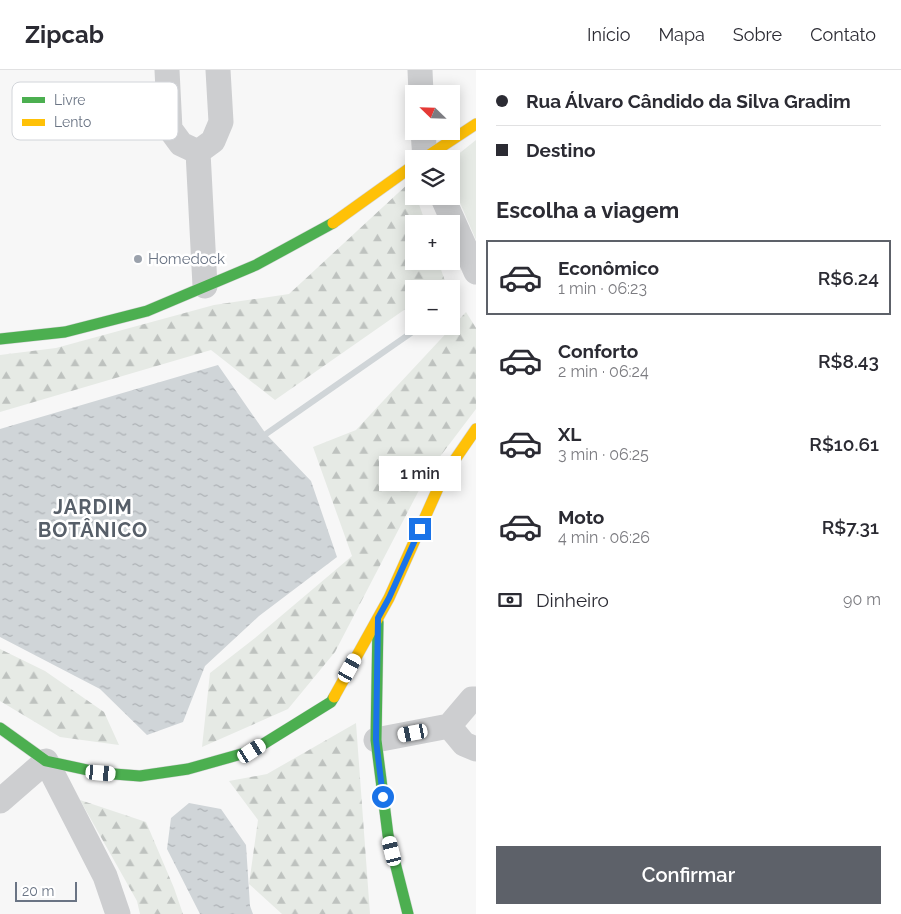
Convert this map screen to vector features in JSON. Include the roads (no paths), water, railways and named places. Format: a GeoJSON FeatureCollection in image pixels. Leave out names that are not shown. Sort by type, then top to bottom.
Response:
{"type":"FeatureCollection","features":[{"type":"Feature","properties":{"kind":"main road"},"geometry":{"type":"LineString","coordinates":[[436,150],[476,124]]}},
{"type":"Feature","properties":{"kind":"main road"},"geometry":{"type":"LineString","coordinates":[[0,339],[65,332],[147,311],[256,265],[330,225],[405,171]]}},
{"type":"Feature","properties":{"kind":"main road"},"geometry":{"type":"LineString","coordinates":[[0,728],[46,761],[101,773],[140,776],[188,769],[252,751],[331,702],[389,598],[443,477],[476,429]]}},
{"type":"Feature","properties":{"kind":"main road"},"geometry":{"type":"LineString","coordinates":[[378,618],[376,740],[388,835],[408,914]]}},
{"type":"Feature","properties":{"kind":"street"},"geometry":{"type":"LineString","coordinates":[[198,152],[213,141],[221,122],[218,70]]}},
{"type":"Feature","properties":{"kind":"street"},"geometry":{"type":"LineString","coordinates":[[420,70],[421,85]]}},
{"type":"Feature","properties":{"kind":"street"},"geometry":{"type":"LineString","coordinates":[[178,140],[181,144],[198,152]]}},
{"type":"Feature","properties":{"kind":"street"},"geometry":{"type":"LineString","coordinates":[[198,152],[205,286]]}},
{"type":"Feature","properties":{"kind":"street"},"geometry":{"type":"LineString","coordinates":[[446,205],[476,272]]}},
{"type":"Feature","properties":{"kind":"street"},"geometry":{"type":"LineString","coordinates":[[376,740],[450,726],[472,699],[476,699]]}},
{"type":"Feature","properties":{"kind":"street"},"geometry":{"type":"LineString","coordinates":[[450,726],[464,744],[476,749]]}},
{"type":"Feature","properties":{"kind":"street"},"geometry":{"type":"LineString","coordinates":[[0,801],[46,761],[105,876],[118,914]]}},
{"type":"Feature","properties":{"kind":"water"},"geometry":{"type":"Polygon","coordinates":[[[218,365],[266,434],[311,481],[337,557],[259,616],[205,666],[183,722],[147,735],[100,689],[0,637],[0,429],[218,365]]]}},
{"type":"Feature","properties":{"kind":"water"},"geometry":{"type":"Polygon","coordinates":[[[189,803],[221,809],[246,845],[250,906],[253,914],[200,914],[167,849],[171,818],[189,803]]]}},
{"type":"Feature","properties":{"kind":"waterway"},"geometry":{"type":"LineString","coordinates":[[266,434],[408,335]]}},
{"type":"Feature","properties":{"kind":"place","name":"Homedock"},"geometry":{"type":"Point","coordinates":[138,259]}},
{"type":"Feature","properties":{"kind":"district","name":"JARDIM BOTÂNICO"},"geometry":{"type":"Point","coordinates":[93,518]}}]}
